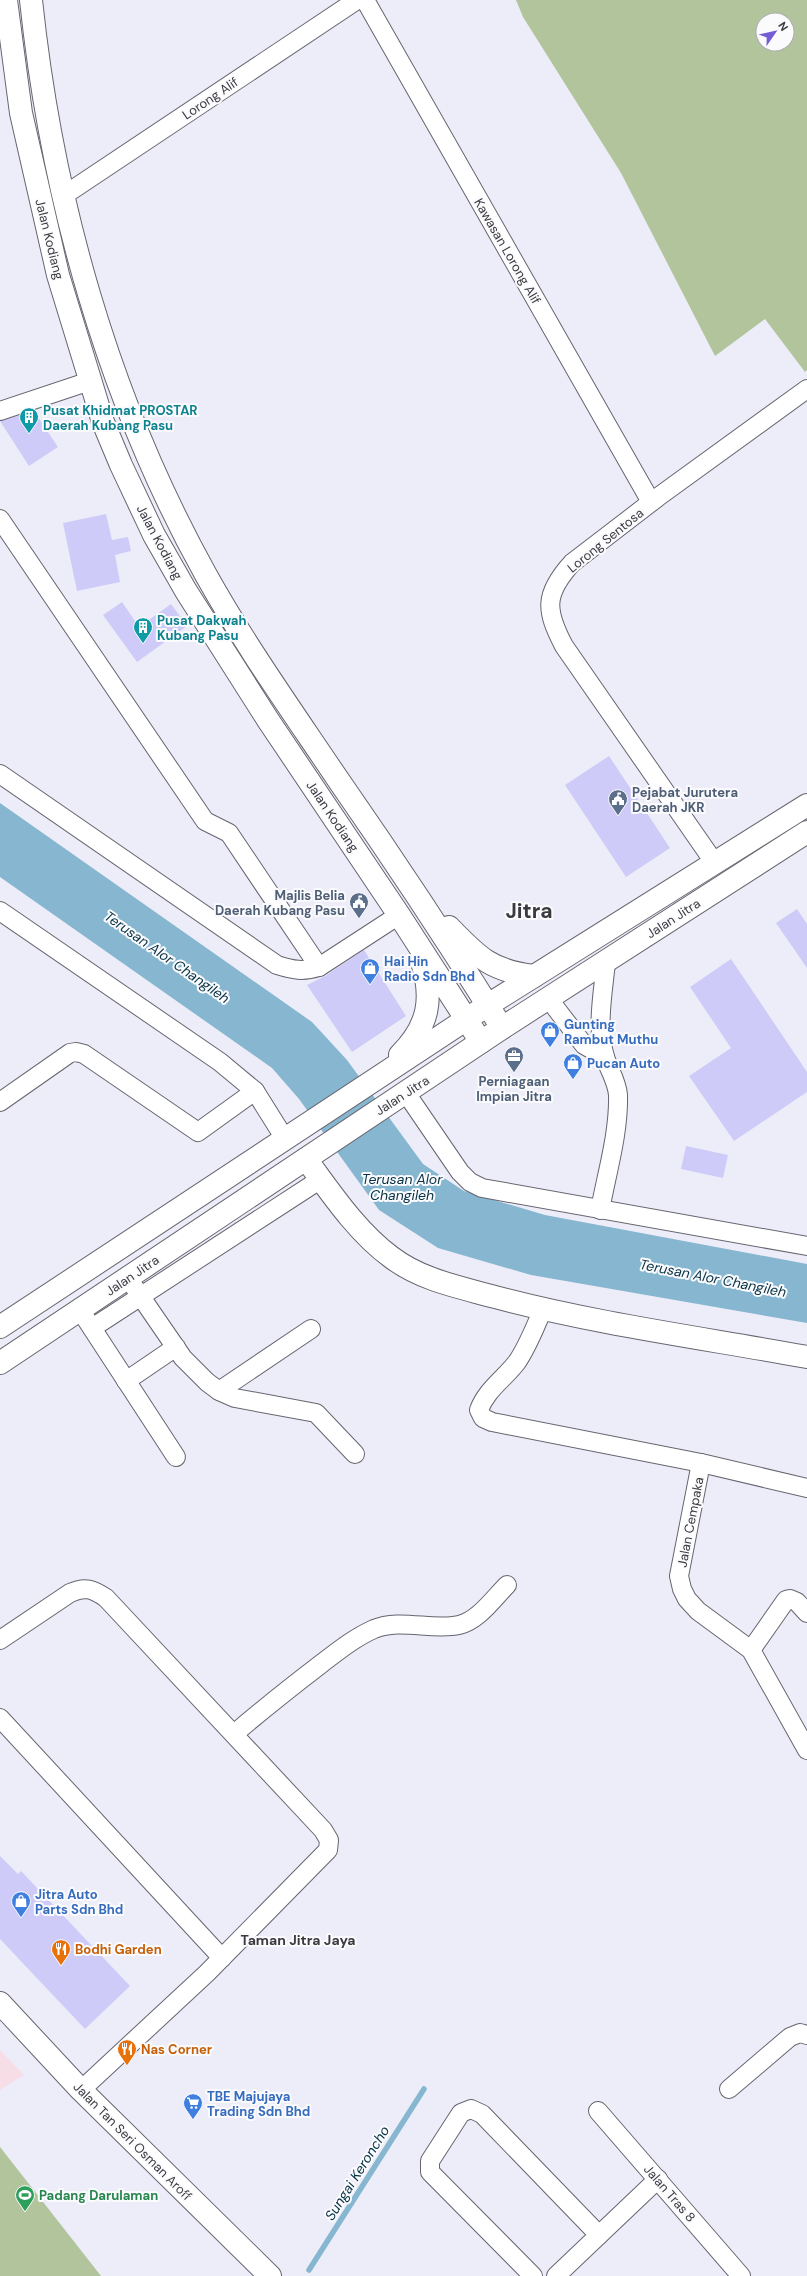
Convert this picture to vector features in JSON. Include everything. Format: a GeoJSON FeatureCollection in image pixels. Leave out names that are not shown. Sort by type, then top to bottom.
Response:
{"type":"FeatureCollection","features":[{"type":"Feature","properties":{"kind":"main road","name":"Jalan Kodiang"},"geometry":{"type":"LineString","coordinates":[[6,0],[21,113],[58,275],[103,422],[121,465],[154,535],[268,720],[411,933],[481,1042]]}},
{"type":"Feature","properties":{"kind":"main road","name":"Jalan Kodiang"},"geometry":{"type":"LineString","coordinates":[[31,0],[44,105],[63,196],[94,308],[128,406],[180,526],[245,640],[415,891],[502,1028]]}},
{"type":"Feature","properties":{"kind":"main road","name":"Jalan Jitra"},"geometry":{"type":"LineString","coordinates":[[0,1327],[488,1005],[807,804]]}},
{"type":"Feature","properties":{"kind":"main road","name":"Jalan Jitra"},"geometry":{"type":"LineString","coordinates":[[0,1363],[502,1028],[807,832]]}},
{"type":"Feature","properties":{"kind":"main road"},"geometry":{"type":"LineString","coordinates":[[415,891],[457,936],[489,965],[517,974],[534,976]]}},
{"type":"Feature","properties":{"kind":"main road"},"geometry":{"type":"LineString","coordinates":[[375,1080],[407,1049],[420,1030],[428,1009],[427,984],[411,933]]}},
{"type":"Feature","properties":{"kind":"main road"},"geometry":{"type":"LineString","coordinates":[[309,1157],[320,1179],[367,1237],[391,1258],[416,1273],[438,1282],[543,1309],[807,1357]]}},
{"type":"Feature","properties":{"kind":"main road","name":"Jalan Tan Seri Osman Aroff"},"geometry":{"type":"LineString","coordinates":[[0,2002],[81,2090],[263,2274]]}},
{"type":"Feature","properties":{"kind":"street","name":"Lorong Alif"},"geometry":{"type":"LineString","coordinates":[[63,196],[357,0]]}},
{"type":"Feature","properties":{"kind":"street","name":"Kawasan Lorong Alif"},"geometry":{"type":"LineString","coordinates":[[365,0],[651,502]]}},
{"type":"Feature","properties":{"kind":"street"},"geometry":{"type":"LineString","coordinates":[[0,411],[90,381]]}},
{"type":"Feature","properties":{"kind":"street","name":"Lorong Sentosa"},"geometry":{"type":"LineString","coordinates":[[714,862],[564,646],[554,626],[549,601],[555,587],[572,563],[651,502],[807,389]]}},
{"type":"Feature","properties":{"kind":"street"},"geometry":{"type":"LineString","coordinates":[[0,519],[201,816],[205,821],[217,829],[229,833],[319,967]]}},
{"type":"Feature","properties":{"kind":"street"},"geometry":{"type":"LineString","coordinates":[[0,774],[277,965],[295,971],[307,971],[319,967],[399,915]]}},
{"type":"Feature","properties":{"kind":"street"},"geometry":{"type":"LineString","coordinates":[[0,911],[220,1062],[254,1091],[291,1135]]}},
{"type":"Feature","properties":{"kind":"street"},"geometry":{"type":"LineString","coordinates":[[600,1210],[618,1118],[618,1093],[614,1075],[605,1057],[601,1028],[606,962]]}},
{"type":"Feature","properties":{"kind":"street"},"geometry":{"type":"LineString","coordinates":[[548,998],[584,1045],[605,1057]]}},
{"type":"Feature","properties":{"kind":"street"},"geometry":{"type":"LineString","coordinates":[[0,1102],[70,1053],[76,1052],[84,1054],[198,1132],[254,1091]]}},
{"type":"Feature","properties":{"kind":"street"},"geometry":{"type":"LineString","coordinates":[[406,1093],[460,1172],[470,1182],[482,1188],[807,1246]]}},
{"type":"Feature","properties":{"kind":"street"},"geometry":{"type":"LineString","coordinates":[[92,1328],[141,1298],[320,1179]]}},
{"type":"Feature","properties":{"kind":"street"},"geometry":{"type":"LineString","coordinates":[[128,1278],[190,1366],[219,1392],[235,1398],[316,1413],[355,1454]]}},
{"type":"Feature","properties":{"kind":"street"},"geometry":{"type":"LineString","coordinates":[[543,1309],[527,1347],[516,1363],[482,1401],[479,1410],[483,1418],[492,1422],[701,1462],[807,1488]]}},
{"type":"Feature","properties":{"kind":"street"},"geometry":{"type":"LineString","coordinates":[[80,1310],[176,1457]]}},
{"type":"Feature","properties":{"kind":"street"},"geometry":{"type":"LineString","coordinates":[[219,1392],[311,1329]]}},
{"type":"Feature","properties":{"kind":"street"},"geometry":{"type":"LineString","coordinates":[[126,1381],[176,1347]]}},
{"type":"Feature","properties":{"kind":"street","name":"Jalan Cempaka"},"geometry":{"type":"LineString","coordinates":[[701,1462],[680,1576],[682,1590],[687,1599],[698,1611],[751,1650],[807,1750]]}},
{"type":"Feature","properties":{"kind":"street"},"geometry":{"type":"LineString","coordinates":[[234,1734],[280,1695],[357,1638],[377,1628],[417,1624],[439,1627],[459,1625],[477,1616],[507,1585]]}},
{"type":"Feature","properties":{"kind":"street"},"geometry":{"type":"LineString","coordinates":[[0,1640],[70,1593],[81,1588],[93,1590],[106,1598],[323,1830],[329,1840],[328,1850],[222,1958],[81,2090]]}},
{"type":"Feature","properties":{"kind":"street"},"geometry":{"type":"LineString","coordinates":[[751,1650],[786,1600],[790,1599],[797,1602],[807,1613]]}},
{"type":"Feature","properties":{"kind":"street"},"geometry":{"type":"LineString","coordinates":[[0,1718],[222,1958]]}},
{"type":"Feature","properties":{"kind":"street"},"geometry":{"type":"LineString","coordinates":[[729,2089],[790,2037],[800,2033],[807,2034]]}},
{"type":"Feature","properties":{"kind":"street"},"geometry":{"type":"LineString","coordinates":[[533,2276],[430,2172],[430,2161],[461,2113],[471,2109],[482,2114],[599,2235]]}},
{"type":"Feature","properties":{"kind":"street","name":"Jalan Tras 8"},"geometry":{"type":"LineString","coordinates":[[598,2111],[741,2276]]}},
{"type":"Feature","properties":{"kind":"street"},"geometry":{"type":"LineString","coordinates":[[556,2276],[658,2179]]}},
{"type":"Feature","properties":{"kind":"shaded area"},"geometry":{"type":"Polygon","coordinates":[[[0,2050],[24,2075],[0,2090],[0,2050]]]}},
{"type":"Feature","properties":{"kind":"green space"},"geometry":{"type":"Polygon","coordinates":[[[516,0],[807,0],[807,370],[805,372],[765,319],[715,356],[621,173],[523,17],[516,0]]]}},
{"type":"Feature","properties":{"kind":"green space","name":"Padang Darulaman"},"geometry":{"type":"Polygon","coordinates":[[[0,2147],[101,2276],[0,2276],[0,2147]]]}},
{"type":"Feature","properties":{"kind":"water","name":"Terusan Alor Changileh"},"geometry":{"type":"Polygon","coordinates":[[[0,803],[312,1022],[347,1060],[423,1164],[464,1191],[545,1215],[807,1264],[807,1323],[531,1275],[438,1248],[379,1210],[299,1099],[272,1068],[0,877],[0,803]]]}},
{"type":"Feature","properties":{"kind":"building","name":"Pusat Khidmat PROSTAR Daerah Kubang Pasu"},"geometry":{"type":"Polygon","coordinates":[[[34,411],[58,447],[29,466],[0,421],[34,411]]]}},
{"type":"Feature","properties":{"kind":"building"},"geometry":{"type":"Polygon","coordinates":[[[106,514],[112,540],[128,537],[131,551],[115,555],[120,582],[77,591],[63,523],[106,514]]]}},
{"type":"Feature","properties":{"kind":"building","name":"Pusat Dakwah Kubang Pasu"},"geometry":{"type":"Polygon","coordinates":[[[122,602],[139,627],[171,604],[187,626],[137,662],[103,615],[122,602]]]}},
{"type":"Feature","properties":{"kind":"building","name":"Pejabat Jurutera Daerah JKR"},"geometry":{"type":"Polygon","coordinates":[[[609,756],[670,848],[626,877],[565,785],[609,756]]]}},
{"type":"Feature","properties":{"kind":"building"},"geometry":{"type":"Polygon","coordinates":[[[797,909],[807,924],[807,968],[776,923],[797,909]]]}},
{"type":"Feature","properties":{"kind":"building"},"geometry":{"type":"Polygon","coordinates":[[[364,950],[406,1016],[352,1052],[307,985],[325,976],[364,950]]]}},
{"type":"Feature","properties":{"kind":"building"},"geometry":{"type":"Polygon","coordinates":[[[731,959],[807,1072],[807,1092],[734,1141],[689,1076],[731,1048],[690,987],[731,959]]]}},
{"type":"Feature","properties":{"kind":"building"},"geometry":{"type":"Polygon","coordinates":[[[686,1146],[728,1155],[723,1178],[681,1169],[686,1146]]]}},
{"type":"Feature","properties":{"kind":"building"},"geometry":{"type":"Polygon","coordinates":[[[0,1856],[18,1874],[21,1871],[130,1986],[85,2029],[0,1939],[0,1856]]]}},
{"type":"Feature","properties":{"kind":"waterway","name":"Sungai Keroncho"},"geometry":{"type":"LineString","coordinates":[[309,2270],[424,2089]]}},
{"type":"Feature","properties":{"kind":"place","name":"Pusat Khidmat PROSTAR Daerah Kubang Pasu"},"geometry":{"type":"Point","coordinates":[29,434]}},
{"type":"Feature","properties":{"kind":"place","name":"Pusat Dakwah Kubang Pasu"},"geometry":{"type":"Point","coordinates":[143,644]}},
{"type":"Feature","properties":{"kind":"place","name":"Pejabat Jurutera Daerah JKR"},"geometry":{"type":"Point","coordinates":[618,816]}},
{"type":"Feature","properties":{"kind":"place","name":"Majlis Belia Daerah Kubang Pasu"},"geometry":{"type":"Point","coordinates":[359,919]}},
{"type":"Feature","properties":{"kind":"place","name":"Hai Hin Radio Sdn Bhd"},"geometry":{"type":"Point","coordinates":[370,985]}},
{"type":"Feature","properties":{"kind":"place","name":"Gunting Rambut Muthu"},"geometry":{"type":"Point","coordinates":[550,1048]}},
{"type":"Feature","properties":{"kind":"place","name":"Perniagaan Impian Jitra"},"geometry":{"type":"Point","coordinates":[514,1073]}},
{"type":"Feature","properties":{"kind":"place","name":"Pucan Auto"},"geometry":{"type":"Point","coordinates":[573,1080]}},
{"type":"Feature","properties":{"kind":"place","name":"Jitra Auto Parts Sdn Bhd"},"geometry":{"type":"Point","coordinates":[21,1918]}},
{"type":"Feature","properties":{"kind":"place","name":"Bodhi Garden"},"geometry":{"type":"Point","coordinates":[61,1966]}},
{"type":"Feature","properties":{"kind":"place","name":"Nas Corner"},"geometry":{"type":"Point","coordinates":[127,2066]}},
{"type":"Feature","properties":{"kind":"place","name":"TBE Majujaya Trading Sdn Bhd"},"geometry":{"type":"Point","coordinates":[193,2120]}},
{"type":"Feature","properties":{"kind":"place","name":"Padang Darulaman"},"geometry":{"type":"Point","coordinates":[25,2212]}},
{"type":"Feature","properties":{"kind":"district","name":"Jitra"},"geometry":{"type":"Point","coordinates":[529,911]}},
{"type":"Feature","properties":{"kind":"district","name":"Taman Jitra Jaya"},"geometry":{"type":"Point","coordinates":[298,1940]}}]}
